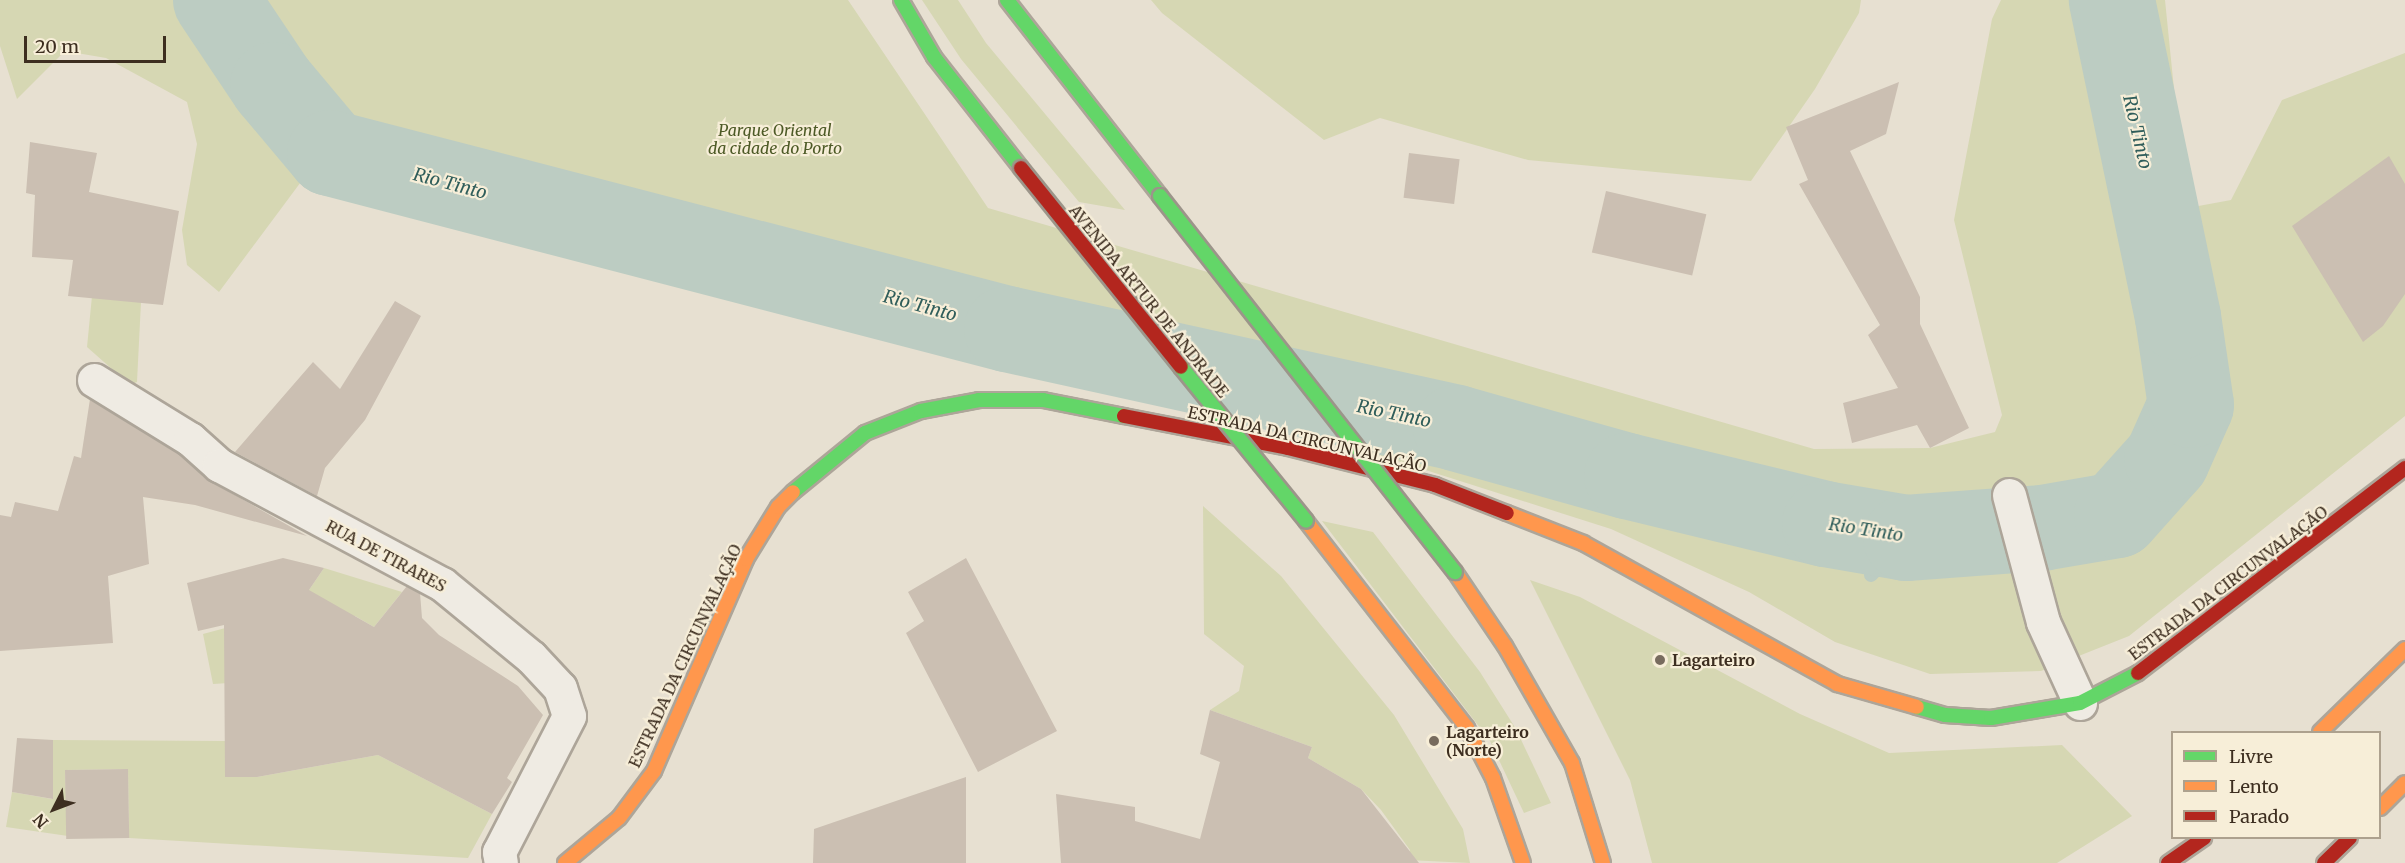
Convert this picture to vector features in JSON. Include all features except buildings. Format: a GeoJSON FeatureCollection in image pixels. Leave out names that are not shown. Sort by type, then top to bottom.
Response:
{"type":"FeatureCollection","features":[{"type":"Feature","properties":{"kind":"main road","name":"AVENIDA ARTUR DE ANDRADE"},"geometry":{"type":"LineString","coordinates":[[901,0],[934,57],[1306,521],[1467,728],[1493,778],[1522,863]]}},
{"type":"Feature","properties":{"kind":"main road"},"geometry":{"type":"LineString","coordinates":[[1008,0],[1455,572],[1505,646],[1572,763],[1603,863]]}},
{"type":"Feature","properties":{"kind":"main road","name":"ESTRADA DA CIRCUNVALAÇÃO"},"geometry":{"type":"LineString","coordinates":[[577,860],[619,818],[654,771],[746,559],[778,507],[822,465],[865,433],[921,411],[979,400],[1042,400],[1288,448],[1435,485],[1583,543],[1837,684],[1887,702],[1945,715],[1991,718],[2080,703],[2151,666],[2405,468]]}},
{"type":"Feature","properties":{"kind":"main road"},"geometry":{"type":"LineString","coordinates":[[2321,731],[2405,649]]}},
{"type":"Feature","properties":{"kind":"main road"},"geometry":{"type":"LineString","coordinates":[[2381,806],[2405,783]]}},
{"type":"Feature","properties":{"kind":"main road"},"geometry":{"type":"LineString","coordinates":[[2168,863],[2201,839]]}},
{"type":"Feature","properties":{"kind":"main road"},"geometry":{"type":"LineString","coordinates":[[2324,863],[2348,839]]}},
{"type":"Feature","properties":{"kind":"street","name":"RUA DE TIRARES"},"geometry":{"type":"LineString","coordinates":[[94,380],[190,439],[219,465],[332,515],[442,585],[531,657],[568,701],[569,716],[499,852],[501,863]]}},
{"type":"Feature","properties":{"kind":"street"},"geometry":{"type":"LineString","coordinates":[[2009,495],[2032,587],[2080,703]]}},
{"type":"Feature","properties":{"kind":"green space","name":"Parque Oriental da cidade do Porto"},"geometry":{"type":"Polygon","coordinates":[[[0,0],[848,0],[988,208],[1814,449],[1930,448],[1995,432],[2002,415],[1954,220],[1992,19],[2001,0],[2165,0],[2183,178],[2193,207],[2231,200],[2282,100],[2405,53],[2405,416],[2129,636],[2041,671],[1930,674],[1835,642],[1749,592],[1611,529],[1051,351],[315,163],[219,292],[187,265],[182,230],[197,144],[187,102],[106,58],[65,51],[17,99],[0,46],[0,0]]]}},
{"type":"Feature","properties":{"kind":"green space"},"geometry":{"type":"Polygon","coordinates":[[[922,0],[958,0],[986,43],[1125,210],[1079,202],[961,59],[922,0]]]}},
{"type":"Feature","properties":{"kind":"green space"},"geometry":{"type":"Polygon","coordinates":[[[1151,0],[1861,0],[1859,13],[1815,89],[1751,181],[1528,160],[1380,118],[1324,140],[1162,13],[1151,0]]]}},
{"type":"Feature","properties":{"kind":"green space"},"geometry":{"type":"Polygon","coordinates":[[[92,296],[141,302],[137,382],[130,385],[87,347],[92,296]]]}},
{"type":"Feature","properties":{"kind":"green space"},"geometry":{"type":"Polygon","coordinates":[[[1203,506],[1281,576],[1394,715],[1463,829],[1470,863],[1408,860],[1410,850],[1381,810],[1361,789],[1308,758],[1312,747],[1210,710],[1239,691],[1244,666],[1204,634],[1203,506]]]}},
{"type":"Feature","properties":{"kind":"green space"},"geometry":{"type":"Polygon","coordinates":[[[1322,521],[1373,532],[1480,672],[1516,729],[1551,803],[1524,813],[1490,741],[1322,521]]]}},
{"type":"Feature","properties":{"kind":"green space"},"geometry":{"type":"Polygon","coordinates":[[[324,568],[402,592],[374,627],[355,616],[309,678],[213,684],[203,634],[296,609],[324,568]]]}},
{"type":"Feature","properties":{"kind":"green space"},"geometry":{"type":"Polygon","coordinates":[[[1530,580],[1580,597],[1800,714],[1889,753],[2062,745],[2132,816],[2057,863],[1652,863],[1630,780],[1530,580]]]}},
{"type":"Feature","properties":{"kind":"green space"},"geometry":{"type":"Polygon","coordinates":[[[53,740],[225,741],[257,777],[378,755],[492,814],[468,858],[129,838],[128,769],[65,770],[68,836],[6,827],[12,792],[52,799],[53,740]]]}},
{"type":"Feature","properties":{"kind":"waterway","name":"Rio Tinto"},"geometry":{"type":"LineString","coordinates":[[216,0],[273,85],[330,153],[1007,329],[1456,428],[1627,476],[1825,524],[1906,538],[2042,528],[2117,515],[2167,459],[2191,405],[2178,317],[2112,0]]}},
{"type":"Feature","properties":{"kind":"waterway"},"geometry":{"type":"LineString","coordinates":[[1871,575],[1906,538]]}},
{"type":"Feature","properties":{"kind":"traffic: fast"},"geometry":{"type":"LineString","coordinates":[[901,0],[934,57],[1021,168]]}},
{"type":"Feature","properties":{"kind":"traffic: fast"},"geometry":{"type":"LineString","coordinates":[[1007,0],[1160,196]]}},
{"type":"Feature","properties":{"kind":"traffic: fast"},"geometry":{"type":"LineString","coordinates":[[1160,196],[1455,572]]}},
{"type":"Feature","properties":{"kind":"traffic: fast"},"geometry":{"type":"LineString","coordinates":[[1181,367],[1306,521]]}},
{"type":"Feature","properties":{"kind":"traffic: fast"},"geometry":{"type":"LineString","coordinates":[[793,492],[865,433],[921,411],[979,400],[1043,400],[1124,416]]}},
{"type":"Feature","properties":{"kind":"traffic: fast"},"geometry":{"type":"LineString","coordinates":[[1917,707],[1945,715],[1991,718],[2080,703],[2138,673]]}},
{"type":"Feature","properties":{"kind":"traffic: slow"},"geometry":{"type":"LineString","coordinates":[[565,863],[619,818],[654,771],[746,559],[778,507],[793,492]]}},
{"type":"Feature","properties":{"kind":"traffic: slow"},"geometry":{"type":"LineString","coordinates":[[1507,513],[1583,543],[1837,684],[1917,707]]}},
{"type":"Feature","properties":{"kind":"traffic: slow"},"geometry":{"type":"LineString","coordinates":[[1306,521],[1467,728],[1493,778],[1523,863]]}},
{"type":"Feature","properties":{"kind":"traffic: slow"},"geometry":{"type":"LineString","coordinates":[[1455,572],[1505,646],[1572,763],[1603,863]]}},
{"type":"Feature","properties":{"kind":"traffic: slow"},"geometry":{"type":"LineString","coordinates":[[2321,731],[2405,649]]}},
{"type":"Feature","properties":{"kind":"traffic: slow"},"geometry":{"type":"LineString","coordinates":[[2381,807],[2405,783]]}},
{"type":"Feature","properties":{"kind":"traffic: jam"},"geometry":{"type":"LineString","coordinates":[[1021,168],[1181,367]]}},
{"type":"Feature","properties":{"kind":"traffic: jam"},"geometry":{"type":"LineString","coordinates":[[1124,416],[1288,448],[1435,485],[1507,513]]}},
{"type":"Feature","properties":{"kind":"traffic: jam"},"geometry":{"type":"LineString","coordinates":[[2138,673],[2405,468]]}},
{"type":"Feature","properties":{"kind":"traffic: jam"},"geometry":{"type":"LineString","coordinates":[[2168,863],[2203,839]]}},
{"type":"Feature","properties":{"kind":"traffic: jam"},"geometry":{"type":"LineString","coordinates":[[2324,863],[2349,839]]}},
{"type":"Feature","properties":{"kind":"place","name":"Lagarteiro"},"geometry":{"type":"Point","coordinates":[1660,660]}},
{"type":"Feature","properties":{"kind":"place","name":"Lagarteiro (Norte)"},"geometry":{"type":"Point","coordinates":[1434,741]}}]}
